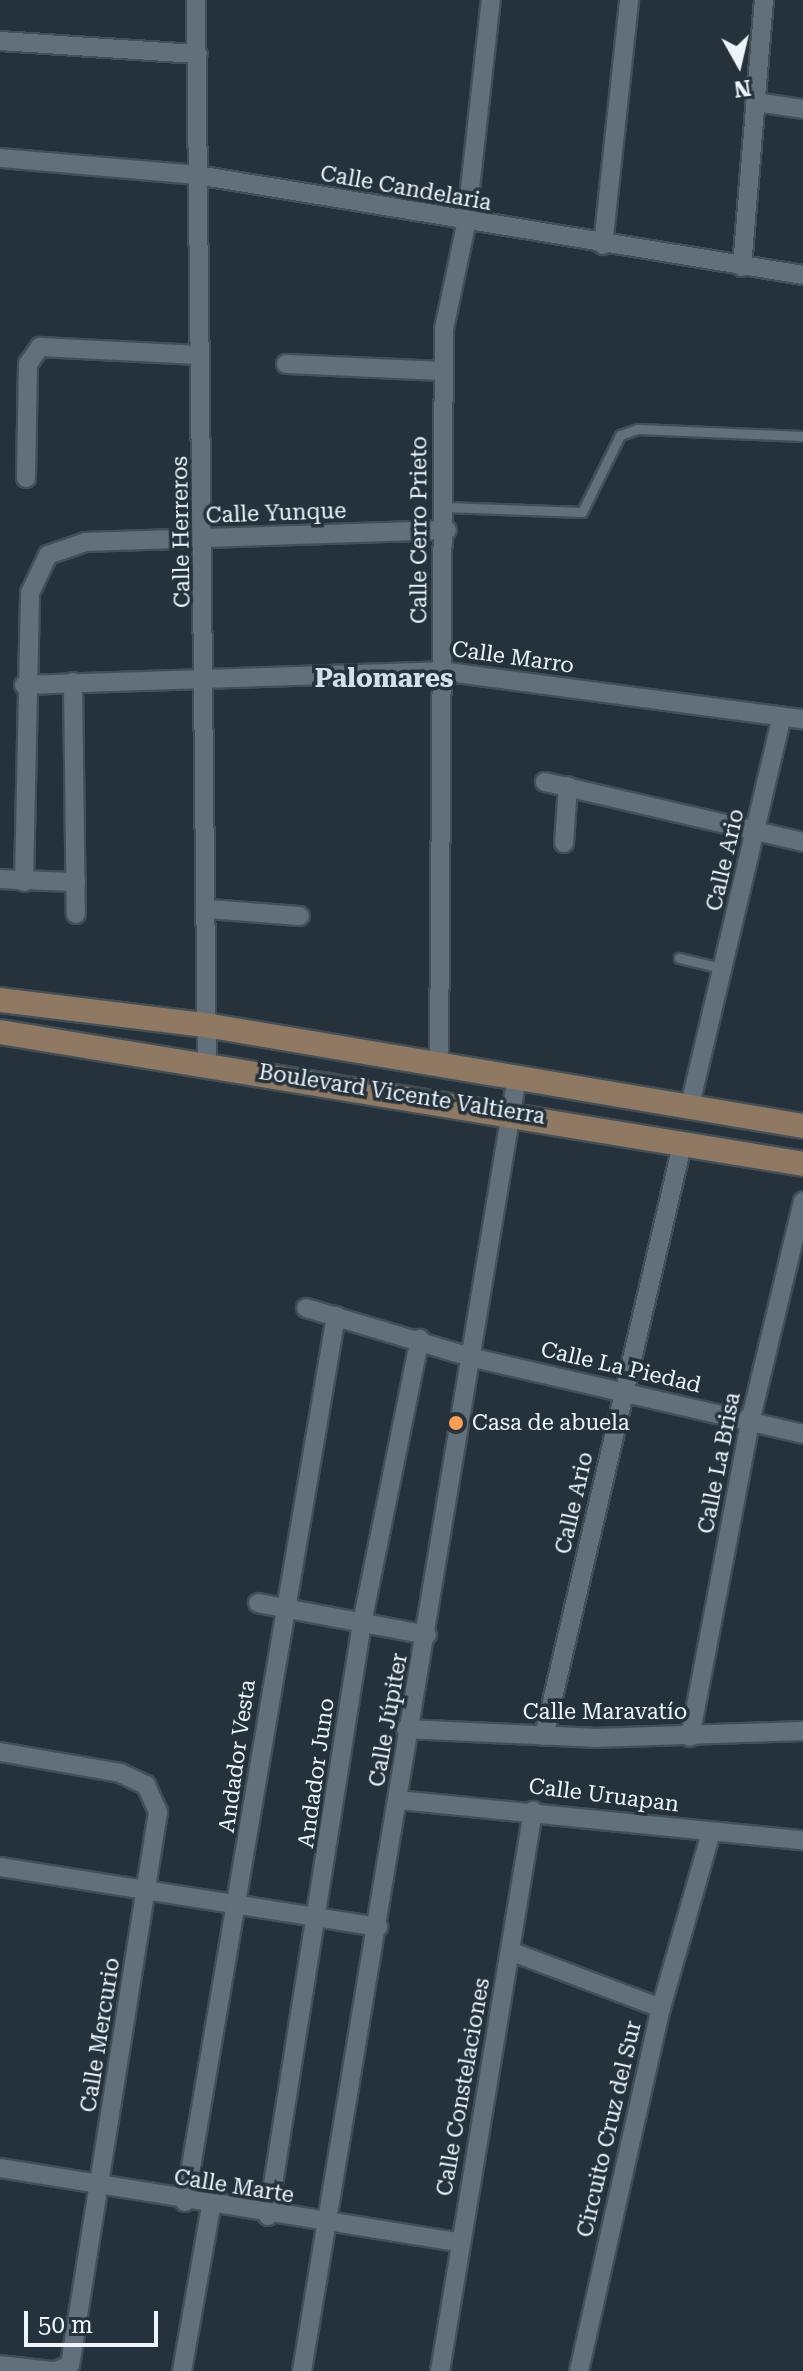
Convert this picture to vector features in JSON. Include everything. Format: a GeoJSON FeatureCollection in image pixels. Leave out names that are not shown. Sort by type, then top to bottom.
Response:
{"type":"FeatureCollection","features":[{"type":"Feature","properties":{"kind":"main road","name":"Boulevard Vicente Valtierra"},"geometry":{"type":"LineString","coordinates":[[0,1000],[211,1026],[803,1126]]}},
{"type":"Feature","properties":{"kind":"main road","name":"Boulevard Vicente Valtierra"},"geometry":{"type":"LineString","coordinates":[[0,1032],[207,1062],[683,1141],[803,1164]]}},
{"type":"Feature","properties":{"kind":"street","name":"Calle Herreros"},"geometry":{"type":"LineString","coordinates":[[196,0],[200,362],[207,539],[211,1026],[207,1062]]}},
{"type":"Feature","properties":{"kind":"street","name":"Calle Cerro Prieto"},"geometry":{"type":"LineString","coordinates":[[439,1064],[441,671],[447,530],[443,371],[452,276],[466,225],[491,0]]}},
{"type":"Feature","properties":{"kind":"street"},"geometry":{"type":"LineString","coordinates":[[603,245],[629,0]]}},
{"type":"Feature","properties":{"kind":"street"},"geometry":{"type":"LineString","coordinates":[[742,267],[764,0]]}},
{"type":"Feature","properties":{"kind":"street"},"geometry":{"type":"LineString","coordinates":[[0,41],[198,54]]}},
{"type":"Feature","properties":{"kind":"street"},"geometry":{"type":"LineString","coordinates":[[755,102],[803,109]]}},
{"type":"Feature","properties":{"kind":"street","name":"Calle Candelaria"},"geometry":{"type":"LineString","coordinates":[[0,158],[197,175],[466,225],[803,275]]}},
{"type":"Feature","properties":{"kind":"street"},"geometry":{"type":"LineString","coordinates":[[26,478],[28,364],[36,350],[52,344],[200,362]]}},
{"type":"Feature","properties":{"kind":"street"},"geometry":{"type":"LineString","coordinates":[[286,364],[443,371]]}},
{"type":"Feature","properties":{"kind":"street","name":"Calle Yunque"},"geometry":{"type":"LineString","coordinates":[[24,685],[33,581],[60,547],[447,530]]}},
{"type":"Feature","properties":{"kind":"street","name":"Calle Marro"},"geometry":{"type":"LineString","coordinates":[[24,685],[441,671],[803,719]]}},
{"type":"Feature","properties":{"kind":"street"},"geometry":{"type":"LineString","coordinates":[[73,682],[76,914]]}},
{"type":"Feature","properties":{"kind":"street"},"geometry":{"type":"LineString","coordinates":[[24,685],[24,882]]}},
{"type":"Feature","properties":{"kind":"street","name":"Calle Ario"},"geometry":{"type":"LineString","coordinates":[[690,1105],[725,969],[782,717]]}},
{"type":"Feature","properties":{"kind":"street"},"geometry":{"type":"LineString","coordinates":[[545,782],[803,842]]}},
{"type":"Feature","properties":{"kind":"street"},"geometry":{"type":"LineString","coordinates":[[564,843],[568,786]]}},
{"type":"Feature","properties":{"kind":"street"},"geometry":{"type":"LineString","coordinates":[[0,879],[76,882]]}},
{"type":"Feature","properties":{"kind":"street"},"geometry":{"type":"LineString","coordinates":[[208,909],[300,916]]}},
{"type":"Feature","properties":{"kind":"street","name":"Calle Júpiter"},"geometry":{"type":"LineString","coordinates":[[302,2371],[324,2225],[399,1800],[406,1729],[427,1635],[474,1358],[517,1076]]}},
{"type":"Feature","properties":{"kind":"street","name":"Calle Ario"},"geometry":{"type":"LineString","coordinates":[[544,1736],[683,1141]]}},
{"type":"Feature","properties":{"kind":"street","name":"Calle La Brisa"},"geometry":{"type":"LineString","coordinates":[[690,1737],[750,1422],[803,1201]]}},
{"type":"Feature","properties":{"kind":"street","name":"Calle La Piedad"},"geometry":{"type":"LineString","coordinates":[[306,1308],[420,1339],[474,1358],[803,1434]]}},
{"type":"Feature","properties":{"kind":"street","name":"Andador Vesta"},"geometry":{"type":"LineString","coordinates":[[185,2202],[238,1907],[282,1609],[336,1316]]}},
{"type":"Feature","properties":{"kind":"street","name":"Andador Juno"},"geometry":{"type":"LineString","coordinates":[[268,2216],[319,1918],[362,1623],[420,1339]]}},
{"type":"Feature","properties":{"kind":"street"},"geometry":{"type":"LineString","coordinates":[[258,1603],[427,1635]]}},
{"type":"Feature","properties":{"kind":"street","name":"Calle Maravatío"},"geometry":{"type":"LineString","coordinates":[[406,1729],[544,1736],[690,1737],[803,1731]]}},
{"type":"Feature","properties":{"kind":"street","name":"Calle Mercurio"},"geometry":{"type":"LineString","coordinates":[[0,1752],[120,1773],[146,1785],[157,1802],[149,1892],[70,2365],[53,2371]]}},
{"type":"Feature","properties":{"kind":"street","name":"Calle Uruapan"},"geometry":{"type":"LineString","coordinates":[[399,1800],[803,1840]]}},
{"type":"Feature","properties":{"kind":"street","name":"Calle Constelaciones"},"geometry":{"type":"LineString","coordinates":[[440,2371],[533,1811]]}},
{"type":"Feature","properties":{"kind":"street"},"geometry":{"type":"LineString","coordinates":[[661,2008],[711,1832]]}},
{"type":"Feature","properties":{"kind":"street"},"geometry":{"type":"LineString","coordinates":[[0,1867],[378,1927]]}},
{"type":"Feature","properties":{"kind":"street","name":"Circuito Cruz del Sur"},"geometry":{"type":"LineString","coordinates":[[510,1951],[661,2008],[579,2371]]}},
{"type":"Feature","properties":{"kind":"street","name":"Calle Marte"},"geometry":{"type":"LineString","coordinates":[[0,2168],[211,2207],[461,2243]]}},
{"type":"Feature","properties":{"kind":"street"},"geometry":{"type":"LineString","coordinates":[[182,2371],[211,2207]]}},
{"type":"Feature","properties":{"kind":"street"},"geometry":{"type":"LineString","coordinates":[[0,2365],[53,2371]]}},
{"type":"Feature","properties":{"kind":"lane"},"geometry":{"type":"LineString","coordinates":[[446,507],[582,512],[620,435],[637,429],[803,436]]}},
{"type":"Feature","properties":{"kind":"lane"},"geometry":{"type":"LineString","coordinates":[[679,958],[725,969]]}},
{"type":"Feature","properties":{"kind":"place","name":"Casa de abuela"},"geometry":{"type":"Point","coordinates":[456,1423]}},
{"type":"Feature","properties":{"kind":"district","name":"Palomares"},"geometry":{"type":"Point","coordinates":[384,679]}}]}
